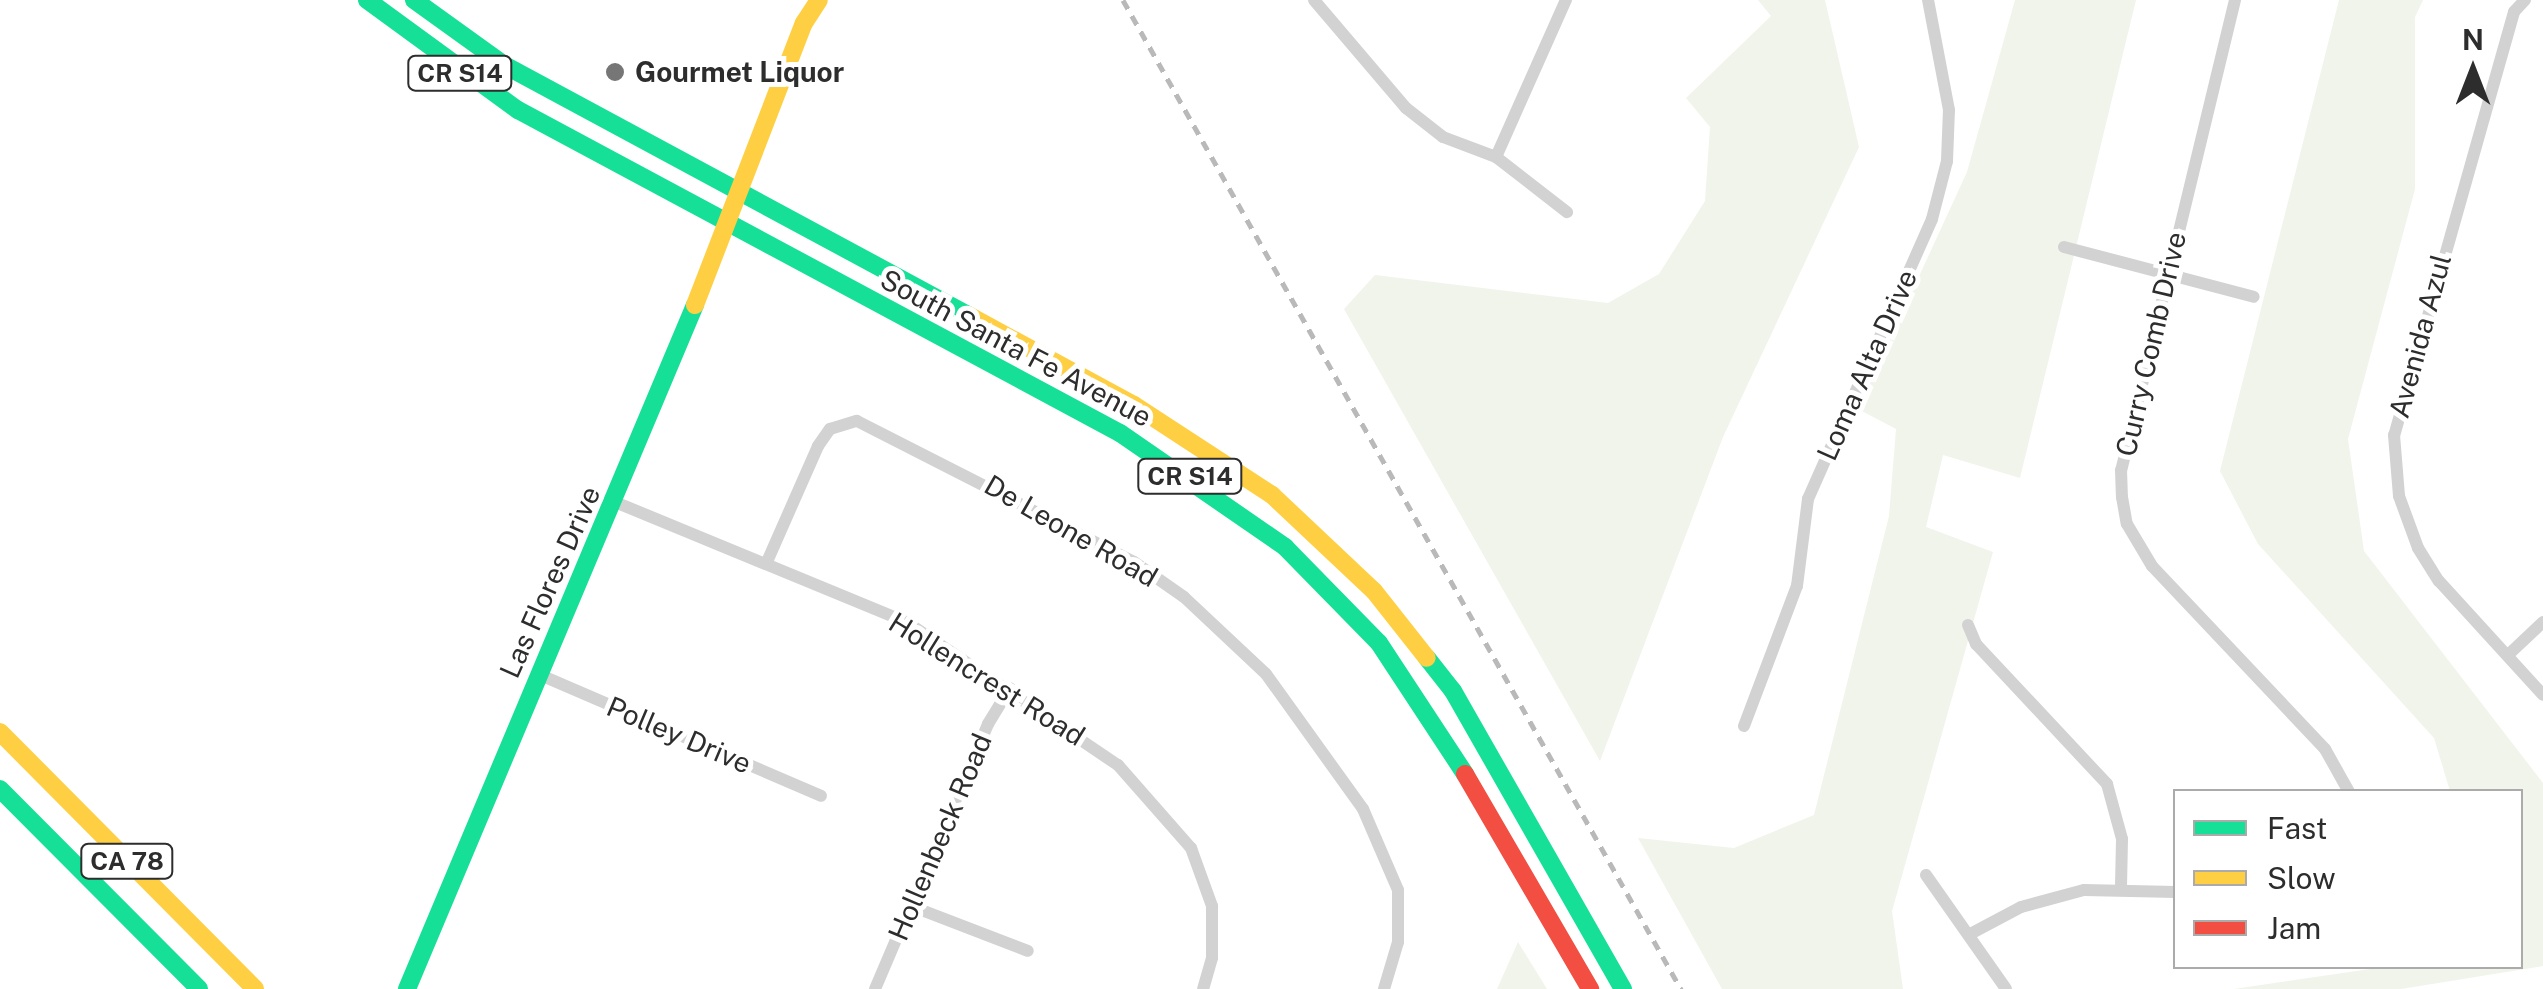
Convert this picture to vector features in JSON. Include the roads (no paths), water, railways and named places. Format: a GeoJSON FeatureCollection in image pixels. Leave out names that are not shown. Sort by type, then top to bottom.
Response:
{"type":"FeatureCollection","features":[{"type":"Feature","properties":{"kind":"main road","name":"South Santa Fe Avenue"},"geometry":{"type":"LineString","coordinates":[[366,0],[518,110],[1120,433],[1272,537],[1332,590],[1420,695],[1590,989]]}},
{"type":"Feature","properties":{"kind":"main road","name":"South Santa Fe Avenue"},"geometry":{"type":"LineString","coordinates":[[414,0],[506,66],[1134,406],[1272,496],[1344,560],[1421,648],[1552,860],[1623,989]]}},
{"type":"Feature","properties":{"kind":"main road","name":"Las Flores Drive"},"geometry":{"type":"LineString","coordinates":[[408,989],[741,196],[787,64],[819,0]]}},
{"type":"Feature","properties":{"kind":"main road","name":"CA 78"},"geometry":{"type":"LineString","coordinates":[[0,732],[255,989]]}},
{"type":"Feature","properties":{"kind":"main road","name":"CA 78"},"geometry":{"type":"LineString","coordinates":[[0,789],[199,989]]}},
{"type":"Feature","properties":{"kind":"street"},"geometry":{"type":"LineString","coordinates":[[1314,0],[1406,108],[1442,137],[1496,157],[1567,212]]}},
{"type":"Feature","properties":{"kind":"street"},"geometry":{"type":"LineString","coordinates":[[1496,157],[1566,0]]}},
{"type":"Feature","properties":{"kind":"street","name":"Loma Alta Drive"},"geometry":{"type":"LineString","coordinates":[[1744,726],[1797,586],[1808,499],[1932,219],[1947,161],[1949,110],[1928,0]]}},
{"type":"Feature","properties":{"kind":"street","name":"Curry Comb Drive"},"geometry":{"type":"LineString","coordinates":[[2236,0],[2121,470],[2127,524],[2152,566],[2325,749],[2348,789]]}},
{"type":"Feature","properties":{"kind":"street","name":"Avenida Azul"},"geometry":{"type":"LineString","coordinates":[[2525,0],[2514,12],[2394,435],[2398,496],[2418,548],[2543,695]]}},
{"type":"Feature","properties":{"kind":"street"},"geometry":{"type":"LineString","coordinates":[[2064,248],[2254,297]]}},
{"type":"Feature","properties":{"kind":"street","name":"De Leone Road"},"geometry":{"type":"LineString","coordinates":[[766,564],[818,446],[830,429],[858,422],[1038,508],[1147,570],[1266,674],[1364,809],[1398,890],[1398,942],[1384,989]]}},
{"type":"Feature","properties":{"kind":"street","name":"Hollencrest Road"},"geometry":{"type":"LineString","coordinates":[[615,502],[908,622],[1118,765],[1191,848],[1212,906],[1212,958],[1204,989]]}},
{"type":"Feature","properties":{"kind":"street"},"geometry":{"type":"LineString","coordinates":[[2508,656],[2543,622]]}},
{"type":"Feature","properties":{"kind":"street"},"geometry":{"type":"LineString","coordinates":[[1968,625],[1976,644],[2106,784],[2122,838],[2121,888]]}},
{"type":"Feature","properties":{"kind":"street","name":"Polley Drive"},"geometry":{"type":"LineString","coordinates":[[538,674],[820,796]]}},
{"type":"Feature","properties":{"kind":"street","name":"Hollenbeck Road"},"geometry":{"type":"LineString","coordinates":[[875,989],[988,724],[1010,688]]}},
{"type":"Feature","properties":{"kind":"street"},"geometry":{"type":"LineString","coordinates":[[1926,875],[1972,933],[2006,989]]}},
{"type":"Feature","properties":{"kind":"street"},"geometry":{"type":"LineString","coordinates":[[1972,933],[2047,898],[2121,888],[2173,892]]}},
{"type":"Feature","properties":{"kind":"street"},"geometry":{"type":"LineString","coordinates":[[911,906],[1028,952]]}},
{"type":"Feature","properties":{"kind":"railway"},"geometry":{"type":"LineString","coordinates":[[1123,0],[1681,989]]}},
{"type":"Feature","properties":{"kind":"place","name":"Gourmet Liquor"},"geometry":{"type":"Point","coordinates":[615,72]}}]}
